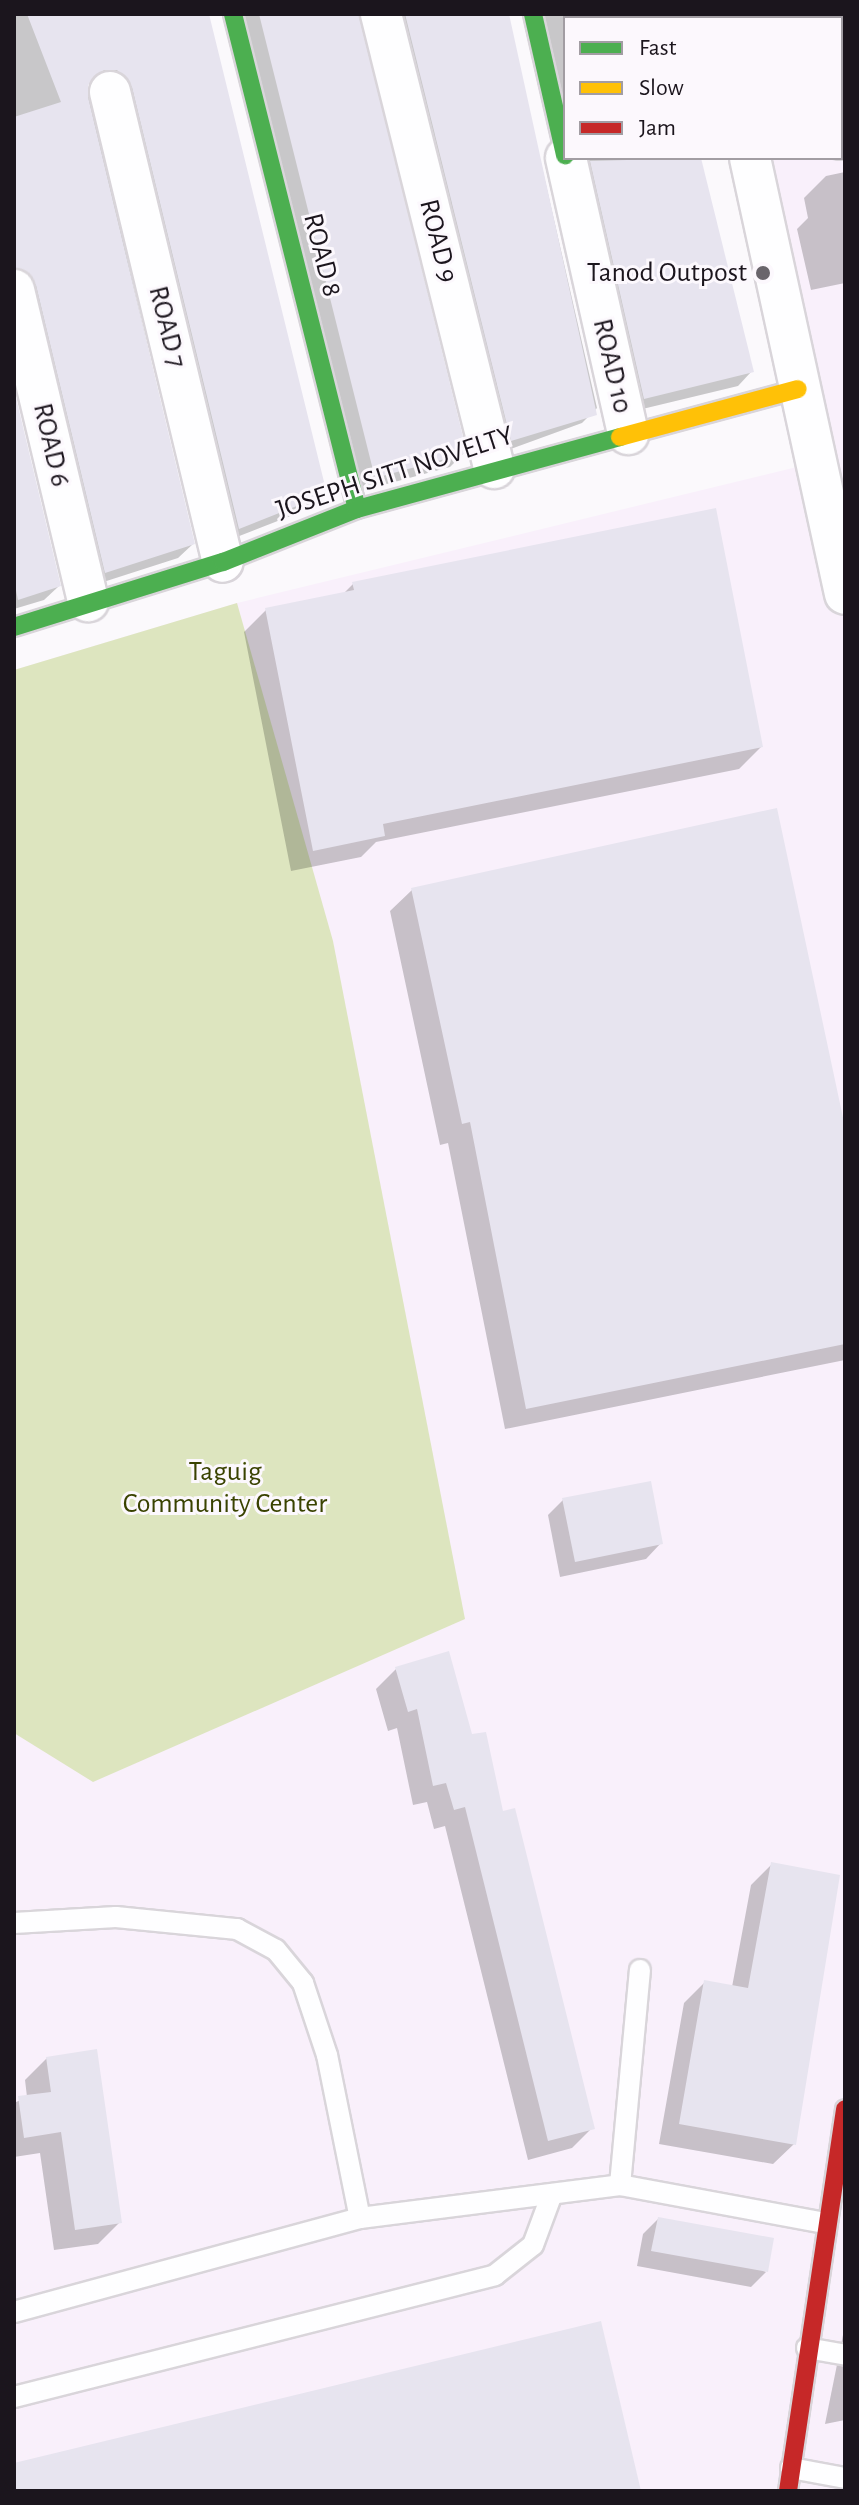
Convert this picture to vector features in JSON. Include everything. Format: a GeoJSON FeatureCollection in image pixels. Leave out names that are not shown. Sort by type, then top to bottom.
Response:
{"type":"FeatureCollection","features":[{"type":"Feature","properties":{"kind":"street","name":"ROAD 8"},"geometry":{"type":"LineString","coordinates":[[233,14],[357,509]]}},
{"type":"Feature","properties":{"kind":"street","name":"ROAD 9"},"geometry":{"type":"LineString","coordinates":[[381,14],[494,468]]}},
{"type":"Feature","properties":{"kind":"street","name":"ROAD 10"},"geometry":{"type":"LineString","coordinates":[[533,14],[563,148]]}},
{"type":"Feature","properties":{"kind":"street","name":"ROAD 7"},"geometry":{"type":"LineString","coordinates":[[110,92],[223,562]]}},
{"type":"Feature","properties":{"kind":"street","name":"ROAD 10"},"geometry":{"type":"LineString","coordinates":[[566,160],[628,434]]}},
{"type":"Feature","properties":{"kind":"street"},"geometry":{"type":"LineString","coordinates":[[755,160],[798,389],[845,594]]}},
{"type":"Feature","properties":{"kind":"street","name":"ROAD 6"},"geometry":{"type":"LineString","coordinates":[[14,290],[88,601]]}},
{"type":"Feature","properties":{"kind":"street","name":"JOSEPH SITT NOVELTY"},"geometry":{"type":"LineString","coordinates":[[14,627],[88,601],[223,562],[357,509],[494,468],[798,389]]}},
{"type":"Feature","properties":{"kind":"street"},"geometry":{"type":"LineString","coordinates":[[788,2491],[826,2223],[842,2152],[845,2109]]}},
{"type":"Feature","properties":{"kind":"lane"},"geometry":{"type":"LineString","coordinates":[[14,1923],[116,1917],[237,1929],[276,1950],[303,1983],[327,2055],[360,2218]]}},
{"type":"Feature","properties":{"kind":"lane"},"geometry":{"type":"LineString","coordinates":[[620,2185],[640,1970]]}},
{"type":"Feature","properties":{"kind":"lane"},"geometry":{"type":"LineString","coordinates":[[14,2312],[360,2218],[620,2185],[826,2223]]}},
{"type":"Feature","properties":{"kind":"lane"},"geometry":{"type":"LineString","coordinates":[[14,2397],[495,2275],[533,2245],[552,2194]]}},
{"type":"Feature","properties":{"kind":"lane"},"geometry":{"type":"LineString","coordinates":[[807,2348],[845,2355]]}},
{"type":"Feature","properties":{"kind":"lane"},"geometry":{"type":"LineString","coordinates":[[791,2468],[845,2478]]}},
{"type":"Feature","properties":{"kind":"shaded area"},"geometry":{"type":"Polygon","coordinates":[[[733,14],[845,14],[845,2491],[14,2491],[14,670],[237,603],[834,458],[766,160],[843,160],[843,16],[733,14]]]}},
{"type":"Feature","properties":{"kind":"green space","name":"Taguig Community Center"},"geometry":{"type":"Polygon","coordinates":[[[237,603],[333,941],[465,1619],[93,1782],[14,1733],[14,670],[237,603]]]}},
{"type":"Feature","properties":{"kind":"building"},"geometry":{"type":"Polygon","coordinates":[[[27,14],[209,14],[327,494],[239,529],[132,87],[117,70],[104,70],[88,85],[88,97],[195,544],[105,573],[36,285],[14,268],[14,117],[61,102],[27,14]]]}},
{"type":"Feature","properties":{"kind":"building"},"geometry":{"type":"Polygon","coordinates":[[[259,14],[359,14],[467,453],[375,478],[259,14]]]}},
{"type":"Feature","properties":{"kind":"building"},"geometry":{"type":"Polygon","coordinates":[[[405,14],[509,14],[597,415],[511,441],[405,14]]]}},
{"type":"Feature","properties":{"kind":"building"},"geometry":{"type":"Polygon","coordinates":[[[701,160],[754,372],[644,399],[590,161],[701,160]]]}},
{"type":"Feature","properties":{"kind":"building"},"geometry":{"type":"Polygon","coordinates":[[[14,389],[61,586],[18,600],[14,581],[14,389]]]}},
{"type":"Feature","properties":{"kind":"building"},"geometry":{"type":"Polygon","coordinates":[[[716,508],[763,747],[383,824],[385,836],[313,851],[265,608],[354,590],[352,582],[716,508]]]}},
{"type":"Feature","properties":{"kind":"building"},"geometry":{"type":"Polygon","coordinates":[[[777,808],[845,1127],[845,1344],[526,1409],[470,1122],[462,1124],[411,888],[777,808]]]}},
{"type":"Feature","properties":{"kind":"building"},"geometry":{"type":"Polygon","coordinates":[[[651,1481],[663,1544],[575,1562],[562,1498],[651,1481]]]}},
{"type":"Feature","properties":{"kind":"building"},"geometry":{"type":"Polygon","coordinates":[[[449,1651],[472,1734],[486,1732],[503,1811],[515,1808],[595,2129],[548,2141],[465,1807],[454,1810],[446,1783],[433,1786],[417,1709],[408,1712],[395,1667],[449,1651]]]}},
{"type":"Feature","properties":{"kind":"building"},"geometry":{"type":"Polygon","coordinates":[[[771,1862],[840,1875],[796,2145],[679,2124],[704,1980],[748,1988],[771,1862]]]}},
{"type":"Feature","properties":{"kind":"building"},"geometry":{"type":"Polygon","coordinates":[[[97,2049],[122,2223],[75,2230],[61,2132],[24,2138],[18,2096],[51,2092],[46,2057],[97,2049]]]}},
{"type":"Feature","properties":{"kind":"building"},"geometry":{"type":"Polygon","coordinates":[[[658,2217],[774,2238],[768,2272],[651,2251],[658,2217]]]}},
{"type":"Feature","properties":{"kind":"building"},"geometry":{"type":"Polygon","coordinates":[[[601,2321],[641,2491],[14,2491],[14,2463],[601,2321]]]}},
{"type":"Feature","properties":{"kind":"traffic: fast"},"geometry":{"type":"LineString","coordinates":[[233,14],[357,509]]}},
{"type":"Feature","properties":{"kind":"traffic: fast"},"geometry":{"type":"LineString","coordinates":[[533,14],[563,146]]}},
{"type":"Feature","properties":{"kind":"traffic: fast"},"geometry":{"type":"LineString","coordinates":[[14,627],[223,562],[357,509],[620,437]]}},
{"type":"Feature","properties":{"kind":"traffic: slow"},"geometry":{"type":"LineString","coordinates":[[620,437],[798,389]]}},
{"type":"Feature","properties":{"kind":"traffic: jam"},"geometry":{"type":"LineString","coordinates":[[788,2491],[845,2109]]}},
{"type":"Feature","properties":{"kind":"place","name":"Tanod Outpost"},"geometry":{"type":"Point","coordinates":[763,273]}}]}
